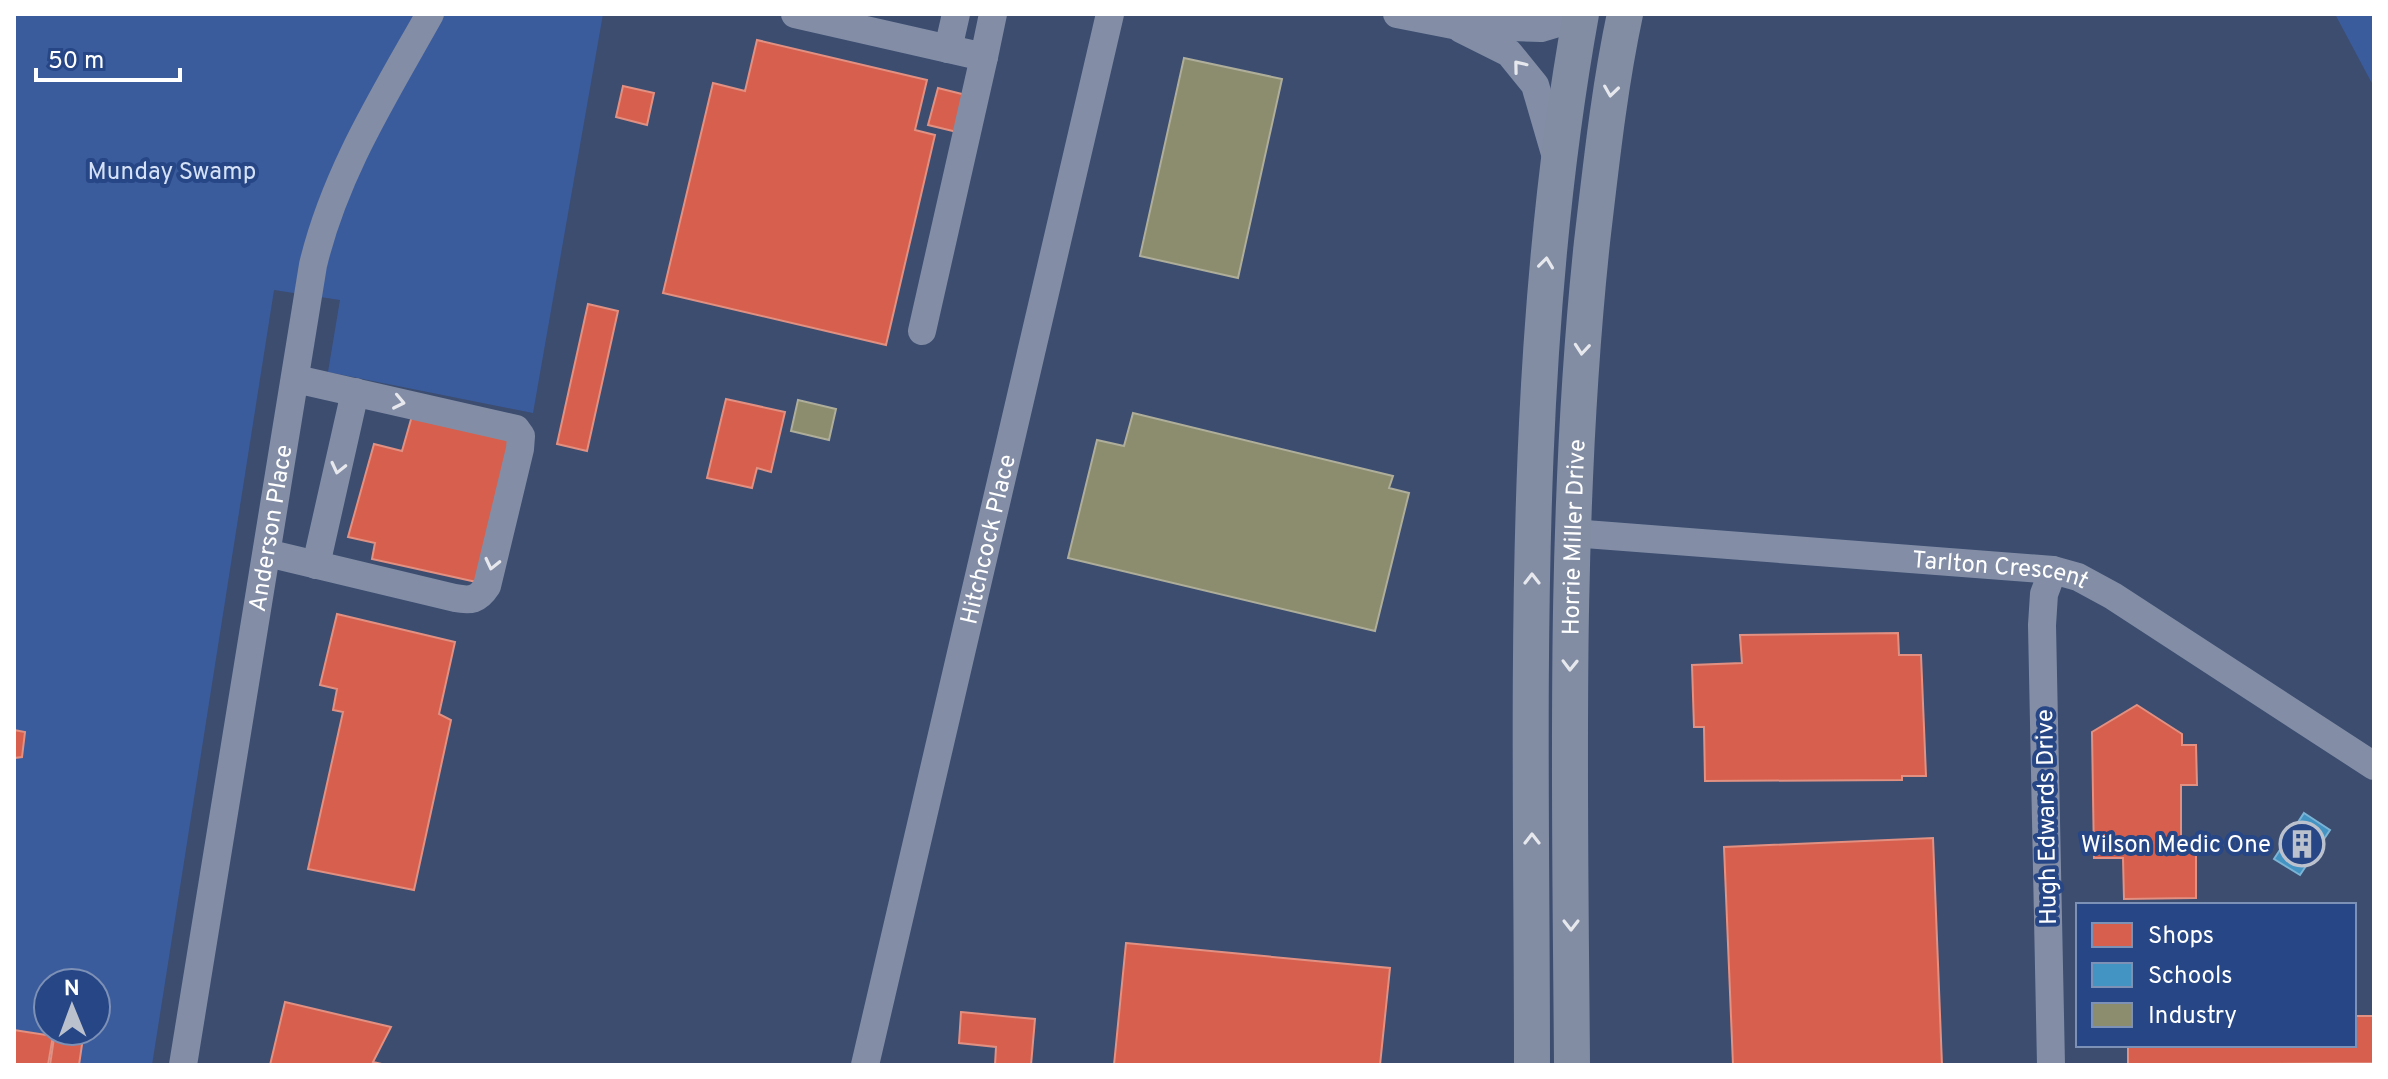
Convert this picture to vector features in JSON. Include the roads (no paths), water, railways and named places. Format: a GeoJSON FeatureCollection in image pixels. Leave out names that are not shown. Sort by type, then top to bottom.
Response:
{"type":"FeatureCollection","features":[{"type":"Feature","properties":{"kind":"main road","name":"Horrie Miller Drive"},"geometry":{"type":"LineString","coordinates":[[1572,1065],[1572,533],[1578,392],[1590,262],[1616,56],[1625,14]]}},
{"type":"Feature","properties":{"kind":"main road","name":"Horrie Miller Drive"},"geometry":{"type":"LineString","coordinates":[[1532,1065],[1532,559],[1536,392],[1558,163],[1581,15]]}},
{"type":"Feature","properties":{"kind":"street","name":"Anderson Place"},"geometry":{"type":"LineString","coordinates":[[183,1065],[313,265],[339,179],[430,14]]}},
{"type":"Feature","properties":{"kind":"street"},"geometry":{"type":"LineString","coordinates":[[795,14],[984,57]]}},
{"type":"Feature","properties":{"kind":"street"},"geometry":{"type":"LineString","coordinates":[[948,49],[956,14]]}},
{"type":"Feature","properties":{"kind":"street"},"geometry":{"type":"LineString","coordinates":[[922,331],[993,14]]}},
{"type":"Feature","properties":{"kind":"street","name":"Hitchcock Place"},"geometry":{"type":"LineString","coordinates":[[865,1065],[1110,14]]}},
{"type":"Feature","properties":{"kind":"street"},"geometry":{"type":"LineString","coordinates":[[1397,14],[1453,25],[1541,28],[1581,15]]}},
{"type":"Feature","properties":{"kind":"street"},"geometry":{"type":"LineString","coordinates":[[1453,25],[1509,53],[1535,85],[1558,163]]}},
{"type":"Feature","properties":{"kind":"street"},"geometry":{"type":"LineString","coordinates":[[267,553],[469,601],[480,597],[487,586],[520,449],[521,436],[516,429],[296,379]]}},
{"type":"Feature","properties":{"kind":"street"},"geometry":{"type":"LineString","coordinates":[[316,565],[355,392]]}},
{"type":"Feature","properties":{"kind":"street","name":"Tarlton Crescent"},"geometry":{"type":"LineString","coordinates":[[1572,533],[2053,570],[2078,577],[2113,596],[2374,766]]}},
{"type":"Feature","properties":{"kind":"street","name":"Hugh Edwards Drive"},"geometry":{"type":"LineString","coordinates":[[2051,1065],[2042,625],[2044,594],[2053,570]]}},
{"type":"Feature","properties":{"kind":"place","name":"Wilson Medic One"},"geometry":{"type":"Point","coordinates":[2302,844]}},
{"type":"Feature","properties":{"kind":"park label","name":"Munday Swamp"},"geometry":{"type":"Point","coordinates":[172,171]}}]}
